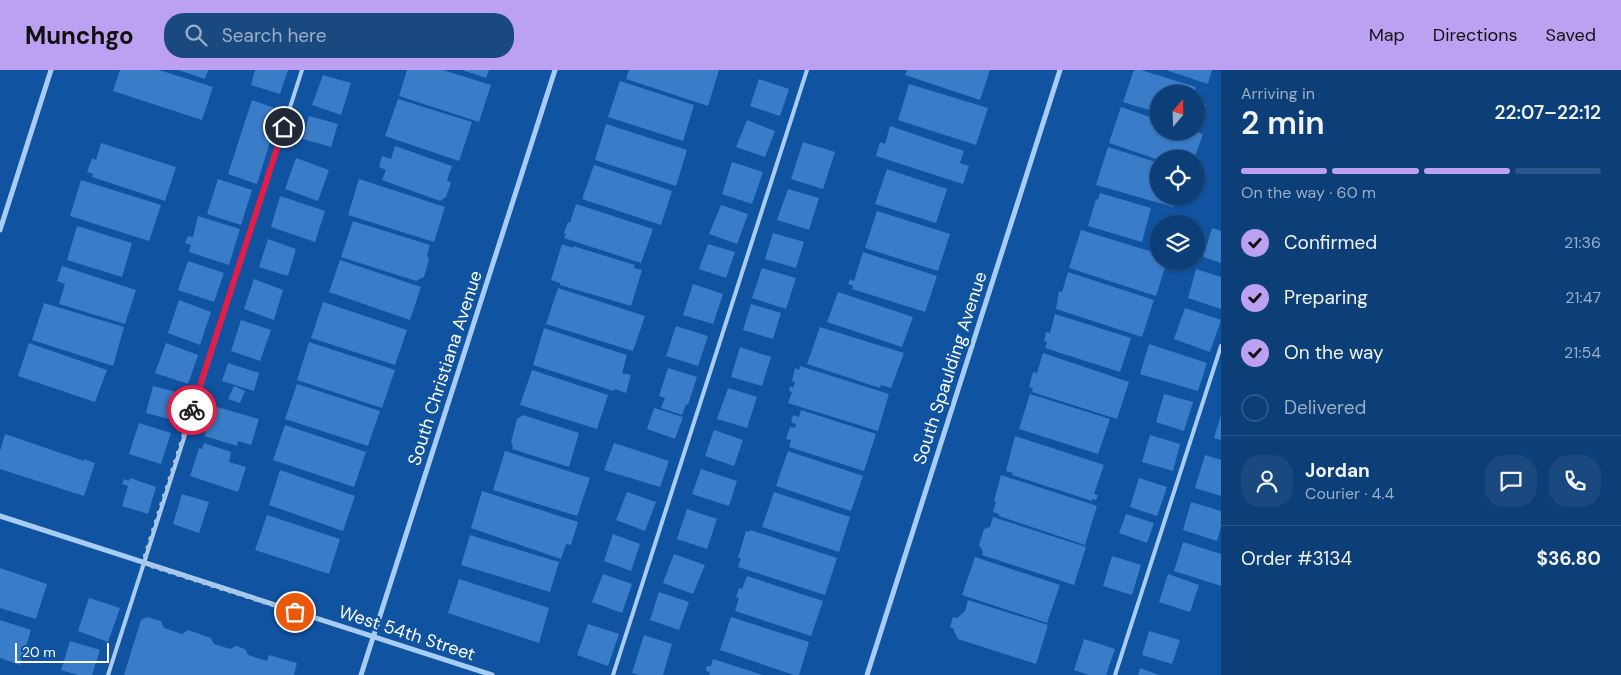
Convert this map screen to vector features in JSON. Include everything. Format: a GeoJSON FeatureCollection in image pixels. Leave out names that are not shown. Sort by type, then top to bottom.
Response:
{"type":"FeatureCollection","features":[{"type":"Feature","properties":{"kind":"street"},"geometry":{"type":"LineString","coordinates":[[0,230],[51,70]]}},
{"type":"Feature","properties":{"kind":"street","name":"South Christiana Avenue"},"geometry":{"type":"LineString","coordinates":[[361,675],[556,70]]}},
{"type":"Feature","properties":{"kind":"street","name":"South Spaulding Avenue"},"geometry":{"type":"LineString","coordinates":[[867,675],[1060,70]]}},
{"type":"Feature","properties":{"kind":"street","name":"West 54th Street"},"geometry":{"type":"LineString","coordinates":[[0,516],[492,675]]}},
{"type":"Feature","properties":{"kind":"lane"},"geometry":{"type":"LineString","coordinates":[[108,675],[302,70]]}},
{"type":"Feature","properties":{"kind":"lane"},"geometry":{"type":"LineString","coordinates":[[613,675],[807,70]]}},
{"type":"Feature","properties":{"kind":"lane"},"geometry":{"type":"LineString","coordinates":[[1116,675],[1221,346]]}},
{"type":"Feature","properties":{"kind":"building"},"geometry":{"type":"Polygon","coordinates":[[[120,70],[159,70],[213,87],[202,120],[113,91],[120,70]]]}},
{"type":"Feature","properties":{"kind":"building"},"geometry":{"type":"Polygon","coordinates":[[[178,70],[208,70],[205,79],[178,70]]]}},
{"type":"Feature","properties":{"kind":"building"},"geometry":{"type":"Polygon","coordinates":[[[255,70],[288,70],[280,94],[251,85],[255,70]]]}},
{"type":"Feature","properties":{"kind":"building"},"geometry":{"type":"Polygon","coordinates":[[[407,70],[443,70],[491,85],[479,122],[399,96],[407,70]]]}},
{"type":"Feature","properties":{"kind":"building"},"geometry":{"type":"Polygon","coordinates":[[[462,70],[489,70],[486,78],[462,70]]]}},
{"type":"Feature","properties":{"kind":"building"},"geometry":{"type":"Polygon","coordinates":[[[629,70],[719,70],[708,106],[626,79],[629,70]]]}},
{"type":"Feature","properties":{"kind":"building"},"geometry":{"type":"Polygon","coordinates":[[[907,70],[990,70],[980,100],[905,75],[907,70]]]}},
{"type":"Feature","properties":{"kind":"building"},"geometry":{"type":"Polygon","coordinates":[[[1134,70],[1141,70],[1190,85],[1150,85],[1150,110],[1123,102],[1134,70]]]}},
{"type":"Feature","properties":{"kind":"building"},"geometry":{"type":"Polygon","coordinates":[[[1166,70],[1212,70],[1208,84],[1166,70]]]}},
{"type":"Feature","properties":{"kind":"building"},"geometry":{"type":"Polygon","coordinates":[[[323,75],[351,83],[341,115],[312,105],[323,75]]]}},
{"type":"Feature","properties":{"kind":"building"},"geometry":{"type":"Polygon","coordinates":[[[759,79],[789,89],[780,116],[750,106],[759,79]]]}},
{"type":"Feature","properties":{"kind":"building"},"geometry":{"type":"Polygon","coordinates":[[[620,81],[694,105],[683,141],[608,117],[620,81]]]}},
{"type":"Feature","properties":{"kind":"building"},"geometry":{"type":"Polygon","coordinates":[[[909,84],[988,108],[976,145],[898,120],[909,84]]]}},
{"type":"Feature","properties":{"kind":"building"},"geometry":{"type":"Polygon","coordinates":[[[398,99],[472,122],[459,161],[385,136],[398,99]]]}},
{"type":"Feature","properties":{"kind":"building"},"geometry":{"type":"Polygon","coordinates":[[[252,100],[280,110],[257,184],[228,174],[252,100]]]}},
{"type":"Feature","properties":{"kind":"building"},"geometry":{"type":"Polygon","coordinates":[[[1121,107],[1150,117],[1150,140],[1201,140],[1197,150],[1150,150],[1150,157],[1109,143],[1121,107]]]}},
{"type":"Feature","properties":{"kind":"building"},"geometry":{"type":"Polygon","coordinates":[[[309,116],[338,124],[331,147],[303,139],[309,116]]]}},
{"type":"Feature","properties":{"kind":"building"},"geometry":{"type":"Polygon","coordinates":[[[747,120],[775,131],[765,157],[736,147],[747,120]]]}},
{"type":"Feature","properties":{"kind":"building"},"geometry":{"type":"Polygon","coordinates":[[[606,124],[687,150],[676,186],[595,160],[606,124]]]}},
{"type":"Feature","properties":{"kind":"building"},"geometry":{"type":"Polygon","coordinates":[[[890,126],[964,151],[960,163],[969,166],[963,184],[876,156],[880,142],[885,144],[890,126]]]}},
{"type":"Feature","properties":{"kind":"building"},"geometry":{"type":"Polygon","coordinates":[[[803,142],[835,152],[823,189],[791,179],[803,142]]]}},
{"type":"Feature","properties":{"kind":"building"},"geometry":{"type":"Polygon","coordinates":[[[101,143],[176,167],[165,201],[92,177],[93,174],[87,172],[92,158],[96,160],[101,143]]]}},
{"type":"Feature","properties":{"kind":"building"},"geometry":{"type":"Polygon","coordinates":[[[395,146],[452,166],[447,180],[451,183],[446,197],[440,201],[382,180],[386,170],[379,167],[382,156],[391,159],[395,146]]]}},
{"type":"Feature","properties":{"kind":"building"},"geometry":{"type":"Polygon","coordinates":[[[1108,147],[1150,160],[1150,200],[1096,185],[1108,147]]]}},
{"type":"Feature","properties":{"kind":"building"},"geometry":{"type":"Polygon","coordinates":[[[296,158],[329,170],[318,201],[285,189],[296,158]]]}},
{"type":"Feature","properties":{"kind":"building"},"geometry":{"type":"Polygon","coordinates":[[[732,162],[763,172],[752,204],[722,194],[732,162]]]}},
{"type":"Feature","properties":{"kind":"building"},"geometry":{"type":"Polygon","coordinates":[[[594,165],[672,191],[661,225],[582,199],[594,165]]]}},
{"type":"Feature","properties":{"kind":"building"},"geometry":{"type":"Polygon","coordinates":[[[887,169],[947,189],[936,223],[875,204],[887,169]]]}},
{"type":"Feature","properties":{"kind":"building"},"geometry":{"type":"Polygon","coordinates":[[[218,179],[252,190],[241,225],[207,214],[218,179]]]}},
{"type":"Feature","properties":{"kind":"building"},"geometry":{"type":"Polygon","coordinates":[[[359,179],[445,207],[434,242],[348,215],[359,179]]]}},
{"type":"Feature","properties":{"kind":"building"},"geometry":{"type":"Polygon","coordinates":[[[81,180],[161,205],[149,241],[70,216],[81,180]]]}},
{"type":"Feature","properties":{"kind":"building"},"geometry":{"type":"Polygon","coordinates":[[[788,189],[819,198],[809,230],[777,220],[788,189]]]}},
{"type":"Feature","properties":{"kind":"building"},"geometry":{"type":"Polygon","coordinates":[[[1100,193],[1151,208],[1142,242],[1088,226],[1096,199],[1098,200],[1100,193]]]}},
{"type":"Feature","properties":{"kind":"building"},"geometry":{"type":"Polygon","coordinates":[[[280,196],[325,211],[315,242],[271,227],[280,196]]]}},
{"type":"Feature","properties":{"kind":"building"},"geometry":{"type":"Polygon","coordinates":[[[576,204],[653,229],[641,263],[564,238],[566,234],[564,233],[568,222],[570,223],[576,204]]]}},
{"type":"Feature","properties":{"kind":"building"},"geometry":{"type":"Polygon","coordinates":[[[721,205],[748,214],[737,244],[709,234],[721,205]]]}},
{"type":"Feature","properties":{"kind":"building"},"geometry":{"type":"Polygon","coordinates":[[[877,211],[950,234],[938,271],[865,248],[877,211]]]}},
{"type":"Feature","properties":{"kind":"building"},"geometry":{"type":"Polygon","coordinates":[[[198,216],[240,229],[229,265],[189,252],[191,245],[185,243],[188,236],[193,237],[198,216]]]}},
{"type":"Feature","properties":{"kind":"building"},"geometry":{"type":"Polygon","coordinates":[[[353,221],[430,245],[427,255],[429,259],[424,277],[416,281],[341,257],[353,221]]]}},
{"type":"Feature","properties":{"kind":"building"},"geometry":{"type":"Polygon","coordinates":[[[77,226],[132,243],[122,277],[67,260],[77,226]]]}},
{"type":"Feature","properties":{"kind":"building"},"geometry":{"type":"Polygon","coordinates":[[[1212,228],[1221,231],[1221,263],[1205,258],[1205,251],[1212,228]]]}},
{"type":"Feature","properties":{"kind":"building"},"geometry":{"type":"Polygon","coordinates":[[[1081,230],[1150,251],[1150,270],[1164,270],[1156,296],[1069,268],[1081,230]]]}},
{"type":"Feature","properties":{"kind":"building"},"geometry":{"type":"Polygon","coordinates":[[[773,233],[804,242],[796,268],[765,259],[773,233]]]}},
{"type":"Feature","properties":{"kind":"building"},"geometry":{"type":"Polygon","coordinates":[[[268,239],[296,249],[288,276],[259,267],[268,239]]]}},
{"type":"Feature","properties":{"kind":"building"},"geometry":{"type":"Polygon","coordinates":[[[562,244],[635,265],[634,268],[642,270],[631,306],[560,285],[560,283],[551,280],[562,244]]]}},
{"type":"Feature","properties":{"kind":"building"},"geometry":{"type":"Polygon","coordinates":[[[708,244],[735,252],[726,278],[699,269],[708,244]]]}},
{"type":"Feature","properties":{"kind":"building"},"geometry":{"type":"Polygon","coordinates":[[[863,252],[937,276],[925,312],[852,289],[853,286],[848,284],[850,279],[854,281],[863,252]]]}},
{"type":"Feature","properties":{"kind":"building"},"geometry":{"type":"Polygon","coordinates":[[[340,260],[421,287],[410,320],[329,292],[340,260]]]}},
{"type":"Feature","properties":{"kind":"building"},"geometry":{"type":"Polygon","coordinates":[[[188,261],[224,273],[214,302],[178,290],[188,261]]]}},
{"type":"Feature","properties":{"kind":"building"},"geometry":{"type":"Polygon","coordinates":[[[62,266],[136,290],[125,324],[59,304],[65,284],[57,281],[62,266]]]}},
{"type":"Feature","properties":{"kind":"building"},"geometry":{"type":"Polygon","coordinates":[[[762,268],[796,278],[786,309],[752,298],[762,268]]]}},
{"type":"Feature","properties":{"kind":"building"},"geometry":{"type":"Polygon","coordinates":[[[1196,270],[1221,277],[1221,309],[1188,298],[1196,270]]]}},
{"type":"Feature","properties":{"kind":"building"},"geometry":{"type":"Polygon","coordinates":[[[1068,272],[1154,300],[1142,337],[1056,309],[1059,291],[1062,292],[1068,272]]]}},
{"type":"Feature","properties":{"kind":"building"},"geometry":{"type":"Polygon","coordinates":[[[254,279],[283,290],[274,320],[244,309],[254,279]]]}},
{"type":"Feature","properties":{"kind":"building"},"geometry":{"type":"Polygon","coordinates":[[[693,284],[723,294],[713,324],[683,315],[693,284]]]}},
{"type":"Feature","properties":{"kind":"building"},"geometry":{"type":"Polygon","coordinates":[[[558,288],[645,316],[633,351],[546,324],[558,288]]]}},
{"type":"Feature","properties":{"kind":"building"},"geometry":{"type":"Polygon","coordinates":[[[838,292],[913,317],[902,347],[827,322],[838,292]]]}},
{"type":"Feature","properties":{"kind":"building"},"geometry":{"type":"Polygon","coordinates":[[[179,300],[211,312],[200,345],[168,333],[179,300]]]}},
{"type":"Feature","properties":{"kind":"building"},"geometry":{"type":"Polygon","coordinates":[[[323,302],[407,330],[395,365],[311,338],[323,302]]]}},
{"type":"Feature","properties":{"kind":"building"},"geometry":{"type":"Polygon","coordinates":[[[44,303],[124,327],[113,366],[32,340],[44,303]]]}},
{"type":"Feature","properties":{"kind":"building"},"geometry":{"type":"Polygon","coordinates":[[[751,304],[781,313],[773,339],[743,330],[751,304]]]}},
{"type":"Feature","properties":{"kind":"building"},"geometry":{"type":"Polygon","coordinates":[[[1185,308],[1221,320],[1210,352],[1174,339],[1185,308]]]}},
{"type":"Feature","properties":{"kind":"building"},"geometry":{"type":"Polygon","coordinates":[[[1055,314],[1131,338],[1120,372],[1045,348],[1047,342],[1044,341],[1046,332],[1050,333],[1055,314]]]}},
{"type":"Feature","properties":{"kind":"building"},"geometry":{"type":"Polygon","coordinates":[[[241,320],[271,330],[260,361],[231,351],[241,320]]]}},
{"type":"Feature","properties":{"kind":"building"},"geometry":{"type":"Polygon","coordinates":[[[676,326],[708,336],[698,366],[666,356],[676,326]]]}},
{"type":"Feature","properties":{"kind":"building"},"geometry":{"type":"Polygon","coordinates":[[[820,327],[904,353],[891,388],[881,385],[880,388],[807,364],[820,327]]]}},
{"type":"Feature","properties":{"kind":"building"},"geometry":{"type":"Polygon","coordinates":[[[544,328],[627,355],[622,373],[631,375],[626,393],[615,389],[614,391],[533,365],[544,328]]]}},
{"type":"Feature","properties":{"kind":"building"},"geometry":{"type":"Polygon","coordinates":[[[309,342],[395,370],[382,408],[297,380],[309,342]]]}},
{"type":"Feature","properties":{"kind":"building"},"geometry":{"type":"Polygon","coordinates":[[[29,343],[107,370],[95,402],[18,376],[29,343]]]}},
{"type":"Feature","properties":{"kind":"building"},"geometry":{"type":"Polygon","coordinates":[[[166,343],[198,355],[188,384],[155,373],[166,343]]]}},
{"type":"Feature","properties":{"kind":"building"},"geometry":{"type":"Polygon","coordinates":[[[1149,344],[1207,363],[1198,391],[1140,374],[1149,344]]]}},
{"type":"Feature","properties":{"kind":"building"},"geometry":{"type":"Polygon","coordinates":[[[740,347],[771,357],[762,386],[731,377],[740,347]]]}},
{"type":"Feature","properties":{"kind":"building"},"geometry":{"type":"Polygon","coordinates":[[[1043,353],[1129,382],[1117,419],[1032,392],[1033,388],[1029,387],[1033,372],[1037,373],[1043,353]]]}},
{"type":"Feature","properties":{"kind":"building"},"geometry":{"type":"Polygon","coordinates":[[[228,363],[259,373],[254,391],[222,381],[228,363]]]}},
{"type":"Feature","properties":{"kind":"building"},"geometry":{"type":"Polygon","coordinates":[[[800,366],[889,394],[878,431],[788,403],[792,392],[789,391],[790,386],[793,388],[795,382],[792,381],[795,368],[799,370],[800,366]]]}},
{"type":"Feature","properties":{"kind":"building"},"geometry":{"type":"Polygon","coordinates":[[[668,368],[697,377],[688,405],[686,404],[682,415],[661,408],[665,398],[659,396],[668,368]]]}},
{"type":"Feature","properties":{"kind":"building"},"geometry":{"type":"Polygon","coordinates":[[[532,370],[608,395],[597,429],[520,405],[532,370]]]}},
{"type":"Feature","properties":{"kind":"building"},"geometry":{"type":"Polygon","coordinates":[[[297,384],[380,411],[368,446],[285,419],[297,384]]]}},
{"type":"Feature","properties":{"kind":"building"},"geometry":{"type":"Polygon","coordinates":[[[153,386],[184,394],[176,421],[146,413],[153,386]]]}},
{"type":"Feature","properties":{"kind":"building"},"geometry":{"type":"Polygon","coordinates":[[[234,386],[245,391],[240,403],[228,399],[234,386]]]}},
{"type":"Feature","properties":{"kind":"building"},"geometry":{"type":"Polygon","coordinates":[[[728,388],[757,397],[747,428],[717,419],[728,388]]]}},
{"type":"Feature","properties":{"kind":"building"},"geometry":{"type":"Polygon","coordinates":[[[1030,394],[1110,419],[1098,454],[1019,429],[1030,394]]]}},
{"type":"Feature","properties":{"kind":"building"},"geometry":{"type":"Polygon","coordinates":[[[1164,394],[1193,402],[1184,431],[1156,422],[1164,394]]]}},
{"type":"Feature","properties":{"kind":"building"},"geometry":{"type":"Polygon","coordinates":[[[214,406],[259,419],[251,445],[238,441],[237,446],[204,436],[214,406]]]}},
{"type":"Feature","properties":{"kind":"building"},"geometry":{"type":"Polygon","coordinates":[[[654,408],[683,417],[675,439],[647,429],[654,408]]]}},
{"type":"Feature","properties":{"kind":"building"},"geometry":{"type":"Polygon","coordinates":[[[801,410],[876,434],[864,471],[789,447],[791,440],[786,439],[790,427],[795,428],[796,424],[791,422],[793,415],[799,417],[801,410]]]}},
{"type":"Feature","properties":{"kind":"building"},"geometry":{"type":"Polygon","coordinates":[[[523,415],[579,433],[569,467],[512,449],[511,442],[517,419],[523,415]]]}},
{"type":"Feature","properties":{"kind":"building"},"geometry":{"type":"Polygon","coordinates":[[[1221,415],[1221,440],[1214,438],[1221,415]]]}},
{"type":"Feature","properties":{"kind":"building"},"geometry":{"type":"Polygon","coordinates":[[[139,423],[171,433],[161,464],[129,454],[139,423]]]}},
{"type":"Feature","properties":{"kind":"building"},"geometry":{"type":"Polygon","coordinates":[[[285,425],[366,452],[354,487],[273,460],[285,425]]]}},
{"type":"Feature","properties":{"kind":"building"},"geometry":{"type":"Polygon","coordinates":[[[714,430],[743,440],[734,466],[705,456],[714,430]]]}},
{"type":"Feature","properties":{"kind":"building"},"geometry":{"type":"Polygon","coordinates":[[[5,434],[95,463],[84,496],[0,469],[0,451],[5,434]]]}},
{"type":"Feature","properties":{"kind":"building"},"geometry":{"type":"Polygon","coordinates":[[[1150,435],[1180,444],[1173,471],[1142,462],[1150,435]]]}},
{"type":"Feature","properties":{"kind":"building"},"geometry":{"type":"Polygon","coordinates":[[[1015,436],[1104,465],[1094,494],[1098,495],[1096,500],[1092,499],[1092,501],[1012,475],[1013,473],[1006,471],[1015,436]]]}},
{"type":"Feature","properties":{"kind":"building"},"geometry":{"type":"Polygon","coordinates":[[[204,443],[231,452],[229,462],[246,467],[238,492],[190,476],[199,448],[202,449],[204,443]]]}},
{"type":"Feature","properties":{"kind":"building"},"geometry":{"type":"Polygon","coordinates":[[[614,443],[669,461],[660,487],[604,470],[614,443]]]}},
{"type":"Feature","properties":{"kind":"building"},"geometry":{"type":"Polygon","coordinates":[[[505,451],[590,478],[577,516],[493,490],[505,451]]]}},
{"type":"Feature","properties":{"kind":"building"},"geometry":{"type":"Polygon","coordinates":[[[788,451],[863,476],[851,511],[776,486],[788,451]]]}},
{"type":"Feature","properties":{"kind":"building"},"geometry":{"type":"Polygon","coordinates":[[[1205,455],[1221,460],[1221,496],[1195,488],[1205,455]]]}},
{"type":"Feature","properties":{"kind":"building"},"geometry":{"type":"Polygon","coordinates":[[[701,469],[737,481],[729,506],[692,494],[701,469]]]}},
{"type":"Feature","properties":{"kind":"building"},"geometry":{"type":"Polygon","coordinates":[[[280,470],[355,496],[343,531],[269,505],[280,470]]]}},
{"type":"Feature","properties":{"kind":"building"},"geometry":{"type":"Polygon","coordinates":[[[1001,475],[1097,506],[1085,545],[999,516],[999,514],[993,512],[1001,475]]]}},
{"type":"Feature","properties":{"kind":"building"},"geometry":{"type":"Polygon","coordinates":[[[130,478],[156,487],[148,514],[122,506],[128,486],[122,484],[124,479],[129,481],[130,478]]]}},
{"type":"Feature","properties":{"kind":"building"},"geometry":{"type":"Polygon","coordinates":[[[1139,478],[1167,487],[1157,516],[1130,507],[1139,478]]]}},
{"type":"Feature","properties":{"kind":"building"},"geometry":{"type":"Polygon","coordinates":[[[482,491],[578,522],[571,545],[566,544],[561,559],[471,528],[482,491]]]}},
{"type":"Feature","properties":{"kind":"building"},"geometry":{"type":"Polygon","coordinates":[[[627,492],[656,502],[645,531],[616,520],[627,492]]]}},
{"type":"Feature","properties":{"kind":"building"},"geometry":{"type":"Polygon","coordinates":[[[774,492],[850,517],[839,552],[762,527],[774,492]]]}},
{"type":"Feature","properties":{"kind":"building"},"geometry":{"type":"Polygon","coordinates":[[[182,494],[209,502],[199,533],[173,524],[182,494]]]}},
{"type":"Feature","properties":{"kind":"building"},"geometry":{"type":"Polygon","coordinates":[[[1191,502],[1221,511],[1221,527],[1217,541],[1183,530],[1191,502]]]}},
{"type":"Feature","properties":{"kind":"building"},"geometry":{"type":"Polygon","coordinates":[[[687,509],[717,519],[707,549],[677,539],[687,509]]]}},
{"type":"Feature","properties":{"kind":"building"},"geometry":{"type":"Polygon","coordinates":[[[1126,514],[1154,523],[1147,543],[1119,533],[1126,514]]]}},
{"type":"Feature","properties":{"kind":"building"},"geometry":{"type":"Polygon","coordinates":[[[267,515],[340,539],[329,574],[255,550],[267,515]]]}},
{"type":"Feature","properties":{"kind":"building"},"geometry":{"type":"Polygon","coordinates":[[[993,517],[1086,547],[1074,585],[982,555],[983,552],[979,545],[984,529],[990,527],[993,517]]]}},
{"type":"Feature","properties":{"kind":"building"},"geometry":{"type":"Polygon","coordinates":[[[750,530],[837,558],[825,595],[738,567],[741,558],[738,558],[746,531],[749,532],[750,530]]]}},
{"type":"Feature","properties":{"kind":"building"},"geometry":{"type":"Polygon","coordinates":[[[613,534],[640,544],[631,571],[604,561],[613,534]]]}},
{"type":"Feature","properties":{"kind":"building"},"geometry":{"type":"Polygon","coordinates":[[[470,535],[559,562],[550,592],[461,565],[470,535]]]}},
{"type":"Feature","properties":{"kind":"building"},"geometry":{"type":"Polygon","coordinates":[[[1183,542],[1221,554],[1221,586],[1174,571],[1183,542]]]}},
{"type":"Feature","properties":{"kind":"building"},"geometry":{"type":"Polygon","coordinates":[[[674,554],[705,565],[693,594],[663,583],[674,554]]]}},
{"type":"Feature","properties":{"kind":"building"},"geometry":{"type":"Polygon","coordinates":[[[1112,556],[1141,565],[1132,595],[1103,586],[1112,556]]]}},
{"type":"Feature","properties":{"kind":"building"},"geometry":{"type":"Polygon","coordinates":[[[975,557],[1060,585],[1047,623],[962,595],[975,557]]]}},
{"type":"Feature","properties":{"kind":"building"},"geometry":{"type":"Polygon","coordinates":[[[0,568],[47,584],[36,619],[0,608],[0,568]]]}},
{"type":"Feature","properties":{"kind":"building"},"geometry":{"type":"Polygon","coordinates":[[[603,574],[632,584],[622,613],[592,602],[603,574]]]}},
{"type":"Feature","properties":{"kind":"building"},"geometry":{"type":"Polygon","coordinates":[[[1168,574],[1199,585],[1190,612],[1159,602],[1168,574]]]}},
{"type":"Feature","properties":{"kind":"building"},"geometry":{"type":"Polygon","coordinates":[[[747,576],[823,601],[811,636],[735,611],[739,598],[736,597],[739,588],[742,589],[747,576]]]}},
{"type":"Feature","properties":{"kind":"building"},"geometry":{"type":"Polygon","coordinates":[[[459,579],[549,608],[539,643],[448,613],[459,579]]]}},
{"type":"Feature","properties":{"kind":"building"},"geometry":{"type":"Polygon","coordinates":[[[659,592],[689,602],[679,630],[650,620],[659,592]]]}},
{"type":"Feature","properties":{"kind":"building"},"geometry":{"type":"Polygon","coordinates":[[[89,598],[120,608],[108,642],[78,631],[89,598]]]}},
{"type":"Feature","properties":{"kind":"building"},"geometry":{"type":"Polygon","coordinates":[[[968,600],[1048,625],[1036,664],[958,639],[954,629],[950,627],[953,617],[957,618],[965,611],[968,600]]]}},
{"type":"Feature","properties":{"kind":"building"},"geometry":{"type":"Polygon","coordinates":[[[147,617],[161,621],[164,628],[182,634],[188,630],[211,638],[214,644],[230,649],[236,646],[245,649],[248,655],[267,661],[269,655],[297,663],[294,675],[124,675],[141,620],[147,617]]]}},
{"type":"Feature","properties":{"kind":"building"},"geometry":{"type":"Polygon","coordinates":[[[731,617],[809,642],[799,675],[794,675],[720,650],[731,617]]]}},
{"type":"Feature","properties":{"kind":"building"},"geometry":{"type":"Polygon","coordinates":[[[0,620],[31,630],[20,665],[0,658],[0,620]]]}},
{"type":"Feature","properties":{"kind":"building"},"geometry":{"type":"Polygon","coordinates":[[[588,624],[619,634],[608,666],[577,655],[588,624]]]}},
{"type":"Feature","properties":{"kind":"building"},"geometry":{"type":"Polygon","coordinates":[[[1149,631],[1180,640],[1172,664],[1142,655],[1149,631]]]}},
{"type":"Feature","properties":{"kind":"building"},"geometry":{"type":"Polygon","coordinates":[[[644,635],[672,644],[663,675],[639,675],[632,673],[644,635]]]}},
{"type":"Feature","properties":{"kind":"building"},"geometry":{"type":"Polygon","coordinates":[[[1084,639],[1115,649],[1106,675],[1089,675],[1074,670],[1084,639]]]}},
{"type":"Feature","properties":{"kind":"building"},"geometry":{"type":"Polygon","coordinates":[[[70,641],[100,650],[92,675],[78,675],[61,670],[70,641]]]}},
{"type":"Feature","properties":{"kind":"building"},"geometry":{"type":"Polygon","coordinates":[[[713,659],[763,675],[709,675],[710,672],[706,671],[707,666],[711,666],[713,659]]]}},
{"type":"Feature","properties":{"kind":"building"},"geometry":{"type":"Polygon","coordinates":[[[1140,668],[1159,675],[1138,675],[1140,668]]]}},
{"type":"Feature","properties":{"kind":"way so far"},"geometry":{"type":"LineString","coordinates":[[192,410],[143,563],[295,612]]}},
{"type":"Feature","properties":{"kind":"route"},"geometry":{"type":"LineString","coordinates":[[192,410],[284,127]]}}]}
